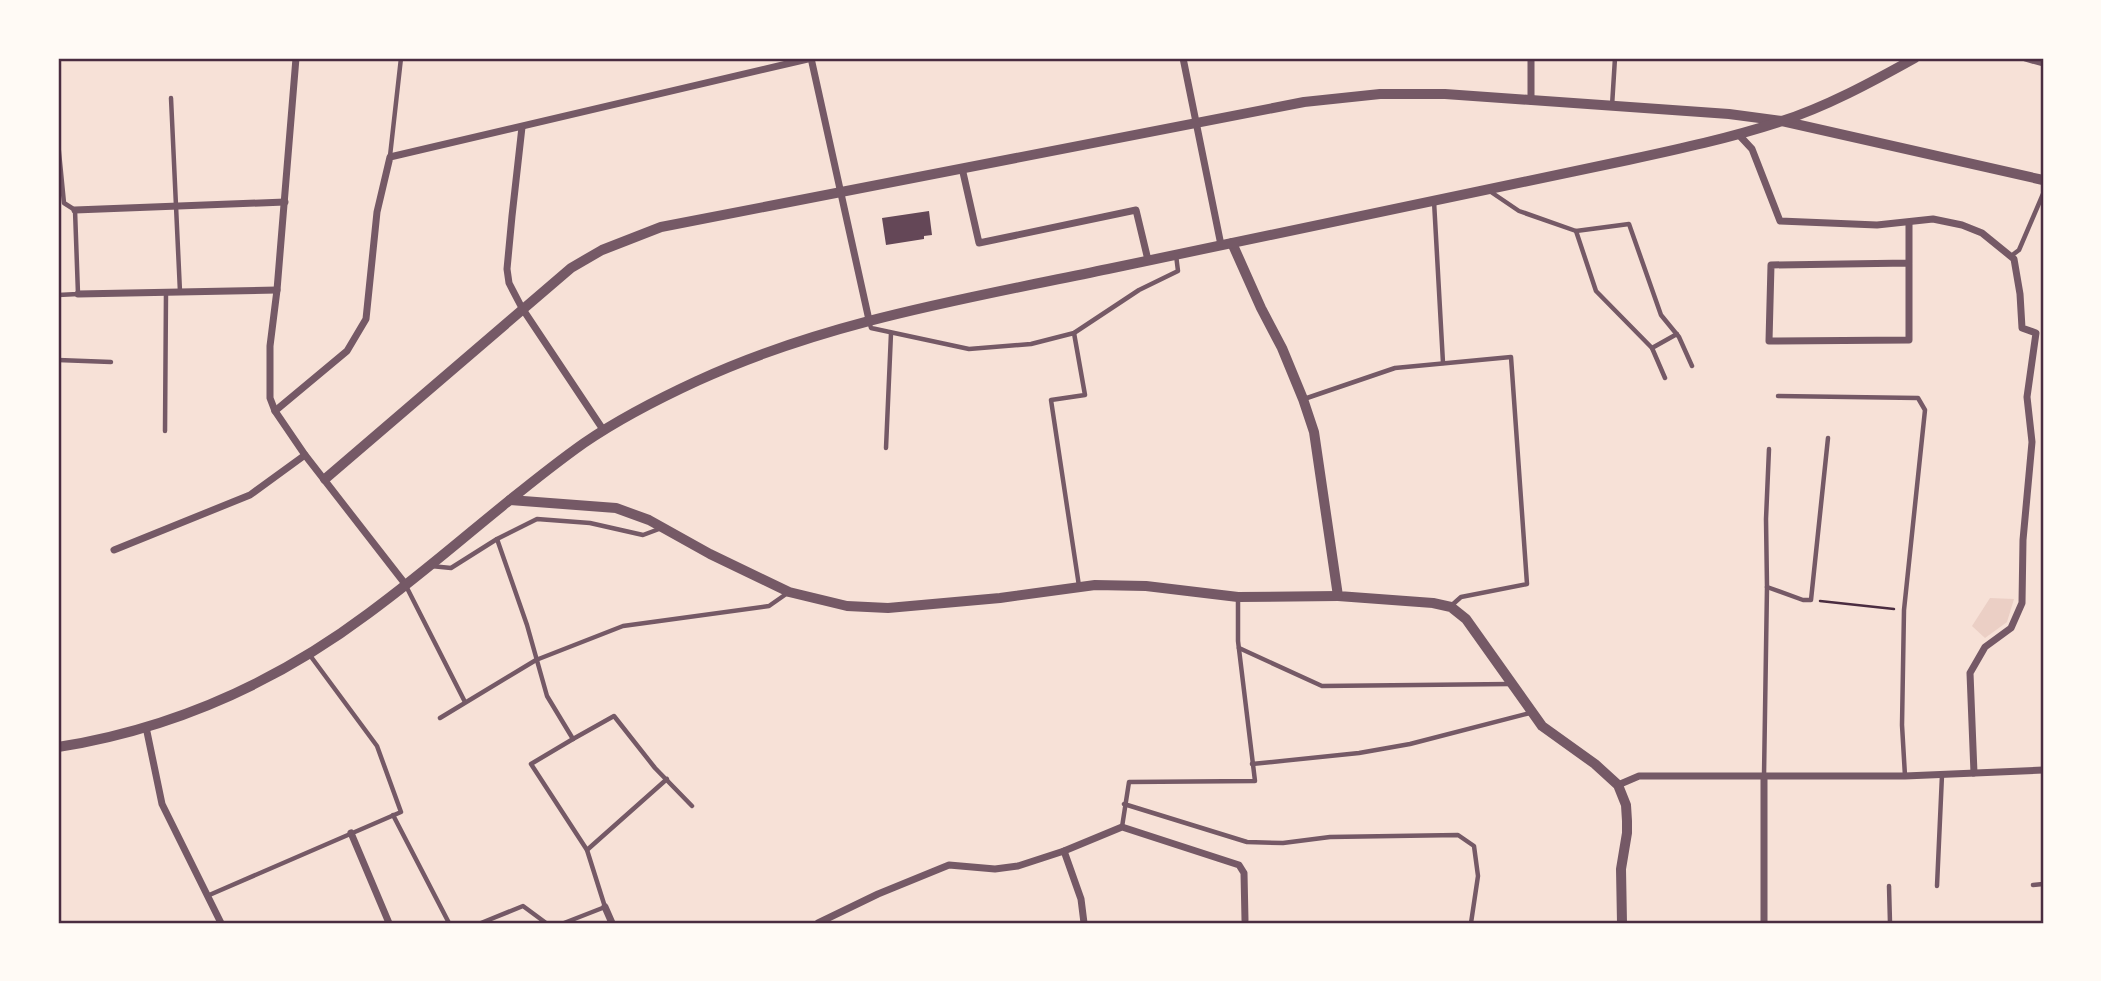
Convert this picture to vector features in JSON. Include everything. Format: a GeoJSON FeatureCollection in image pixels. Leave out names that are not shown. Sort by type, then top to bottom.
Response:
{"type":"FeatureCollection","features":[{"type":"Feature","properties":{"kind":"street"},"geometry":{"type":"LineString","coordinates":[[296,58],[268,383],[270,398],[275,411],[305,455],[406,585]]}},
{"type":"Feature","properties":{"kind":"street"},"geometry":{"type":"LineString","coordinates":[[275,411],[347,351],[366,319],[377,212],[390,157],[812,58],[869,320]]}},
{"type":"Feature","properties":{"kind":"street"},"geometry":{"type":"LineString","coordinates":[[1183,58],[1226,244],[1282,348],[1314,432],[1338,596]]}},
{"type":"Feature","properties":{"kind":"street"},"geometry":{"type":"LineString","coordinates":[[1531,58],[1531,101]]}},
{"type":"Feature","properties":{"kind":"street"},"geometry":{"type":"LineString","coordinates":[[58,747],[146,727],[212,704],[257,684],[368,615],[510,500],[604,430],[692,383],[759,354],[822,332],[869,320],[1739,135],[1782,121],[1915,58]]}},
{"type":"Feature","properties":{"kind":"street"},"geometry":{"type":"LineString","coordinates":[[2025,58],[2043,63]]}},
{"type":"Feature","properties":{"kind":"street"},"geometry":{"type":"LineString","coordinates":[[325,479],[571,268],[629,238],[661,228],[842,191],[1304,102],[1380,94],[1446,94],[1729,114],[1782,121],[2043,180]]}},
{"type":"Feature","properties":{"kind":"street"},"geometry":{"type":"LineString","coordinates":[[522,127],[508,269],[509,283],[522,308],[604,430]]}},
{"type":"Feature","properties":{"kind":"street"},"geometry":{"type":"LineString","coordinates":[[1739,135],[1752,149],[1780,221],[1877,225],[1933,219],[1962,225],[1982,233],[2014,260],[2022,328],[2036,332]]}},
{"type":"Feature","properties":{"kind":"street"},"geometry":{"type":"LineString","coordinates":[[962,168],[979,243],[1136,210],[1147,260]]}},
{"type":"Feature","properties":{"kind":"street"},"geometry":{"type":"LineString","coordinates":[[75,209],[285,202]]}},
{"type":"Feature","properties":{"kind":"street"},"geometry":{"type":"LineString","coordinates":[[1909,223],[1909,262],[1909,340],[1769,341],[1770,265],[1909,262]]}},
{"type":"Feature","properties":{"kind":"street"},"geometry":{"type":"LineString","coordinates":[[78,294],[277,290]]}},
{"type":"Feature","properties":{"kind":"street"},"geometry":{"type":"LineString","coordinates":[[1974,773],[1970,673],[1985,647],[2011,628],[2022,603],[2023,540],[2032,442],[2026,397],[2036,332],[2043,326]]}},
{"type":"Feature","properties":{"kind":"street"},"geometry":{"type":"LineString","coordinates":[[114,550],[250,495],[305,455]]}},
{"type":"Feature","properties":{"kind":"street"},"geometry":{"type":"LineString","coordinates":[[510,500],[616,508],[649,520],[710,554],[789,592],[847,606],[888,608],[1000,598],[1096,585],[1146,586],[1238,597],[1338,596],[1433,603],[1451,607],[1466,619],[1542,726],[1595,764],[1618,785],[1626,805],[1627,821],[1621,869],[1622,923]]}},
{"type":"Feature","properties":{"kind":"street"},"geometry":{"type":"LineString","coordinates":[[146,727],[162,804],[221,923]]}},
{"type":"Feature","properties":{"kind":"street"},"geometry":{"type":"LineString","coordinates":[[1618,785],[1640,776],[1905,776],[2043,770]]}},
{"type":"Feature","properties":{"kind":"street"},"geometry":{"type":"LineString","coordinates":[[1764,777],[1764,923]]}},
{"type":"Feature","properties":{"kind":"street"},"geometry":{"type":"LineString","coordinates":[[818,923],[878,894],[949,865],[995,869],[1031,863],[1122,827],[1239,865],[1244,873],[1245,920]]}},
{"type":"Feature","properties":{"kind":"street"},"geometry":{"type":"LineString","coordinates":[[351,833],[389,923]]}},
{"type":"Feature","properties":{"kind":"street"},"geometry":{"type":"LineString","coordinates":[[1064,851],[1081,899],[1084,923]]}},
{"type":"Feature","properties":{"kind":"street"},"geometry":{"type":"LineString","coordinates":[[605,907],[612,923]]}},
{"type":"Feature","properties":{"kind":"lane"},"geometry":{"type":"LineString","coordinates":[[390,157],[401,58]]}},
{"type":"Feature","properties":{"kind":"lane"},"geometry":{"type":"LineString","coordinates":[[1612,106],[1615,58]]}},
{"type":"Feature","properties":{"kind":"lane"},"geometry":{"type":"LineString","coordinates":[[171,98],[180,292]]}},
{"type":"Feature","properties":{"kind":"lane"},"geometry":{"type":"LineString","coordinates":[[58,142],[64,204],[75,209],[78,294],[58,295]]}},
{"type":"Feature","properties":{"kind":"lane"},"geometry":{"type":"LineString","coordinates":[[1488,189],[1519,211],[1576,231],[1629,223],[1661,315],[1677,334],[1692,366]]}},
{"type":"Feature","properties":{"kind":"lane"},"geometry":{"type":"LineString","coordinates":[[2010,256],[2019,250],[2043,194]]}},
{"type":"Feature","properties":{"kind":"lane"},"geometry":{"type":"LineString","coordinates":[[1434,201],[1443,363]]}},
{"type":"Feature","properties":{"kind":"lane"},"geometry":{"type":"LineString","coordinates":[[1576,231],[1596,291],[1652,348],[1665,378]]}},
{"type":"Feature","properties":{"kind":"lane"},"geometry":{"type":"LineString","coordinates":[[869,320],[871,328],[969,349],[1031,344],[1074,333],[1139,290],[1178,271],[1176,254]]}},
{"type":"Feature","properties":{"kind":"lane"},"geometry":{"type":"LineString","coordinates":[[165,431],[166,292]]}},
{"type":"Feature","properties":{"kind":"lane"},"geometry":{"type":"LineString","coordinates":[[886,448],[891,333]]}},
{"type":"Feature","properties":{"kind":"lane"},"geometry":{"type":"LineString","coordinates":[[1074,333],[1085,395],[1051,400],[1079,587]]}},
{"type":"Feature","properties":{"kind":"lane"},"geometry":{"type":"LineString","coordinates":[[1652,348],[1677,334]]}},
{"type":"Feature","properties":{"kind":"lane"},"geometry":{"type":"LineString","coordinates":[[1303,399],[1395,368],[1511,357],[1527,584],[1461,597],[1451,607]]}},
{"type":"Feature","properties":{"kind":"lane"},"geometry":{"type":"LineString","coordinates":[[58,360],[111,362]]}},
{"type":"Feature","properties":{"kind":"lane"},"geometry":{"type":"LineString","coordinates":[[1778,396],[1918,398],[1924,410],[1904,610],[1902,725],[1905,776]]}},
{"type":"Feature","properties":{"kind":"lane"},"geometry":{"type":"LineString","coordinates":[[1767,587],[1803,600],[1811,600],[1828,438]]}},
{"type":"Feature","properties":{"kind":"lane"},"geometry":{"type":"LineString","coordinates":[[1764,777],[1769,450]]}},
{"type":"Feature","properties":{"kind":"lane"},"geometry":{"type":"LineString","coordinates":[[430,566],[452,568],[497,539],[537,519],[590,523],[643,535],[663,528]]}},
{"type":"Feature","properties":{"kind":"lane"},"geometry":{"type":"LineString","coordinates":[[497,539],[527,625],[547,696],[573,739]]}},
{"type":"Feature","properties":{"kind":"lane"},"geometry":{"type":"LineString","coordinates":[[406,585],[465,702]]}},
{"type":"Feature","properties":{"kind":"lane"},"geometry":{"type":"LineString","coordinates":[[440,718],[536,660],[623,626],[769,606],[789,592]]}},
{"type":"Feature","properties":{"kind":"lane"},"geometry":{"type":"LineString","coordinates":[[1122,827],[1129,782],[1255,781],[1239,648],[1238,597]]}},
{"type":"Feature","properties":{"kind":"lane"},"geometry":{"type":"LineString","coordinates":[[1239,648],[1322,686],[1511,684]]}},
{"type":"Feature","properties":{"kind":"lane"},"geometry":{"type":"LineString","coordinates":[[207,896],[401,812],[377,746],[309,654]]}},
{"type":"Feature","properties":{"kind":"lane"},"geometry":{"type":"LineString","coordinates":[[1252,764],[1359,753],[1410,744],[1531,713]]}},
{"type":"Feature","properties":{"kind":"lane"},"geometry":{"type":"LineString","coordinates":[[564,923],[605,907],[587,849],[531,764],[614,716],[692,806]]}},
{"type":"Feature","properties":{"kind":"lane"},"geometry":{"type":"LineString","coordinates":[[1937,886],[1942,775]]}},
{"type":"Feature","properties":{"kind":"lane"},"geometry":{"type":"LineString","coordinates":[[587,849],[667,779]]}},
{"type":"Feature","properties":{"kind":"lane"},"geometry":{"type":"LineString","coordinates":[[1124,804],[1247,842],[1283,843],[1330,837],[1458,835],[1474,846],[1478,876],[1471,923]]}},
{"type":"Feature","properties":{"kind":"lane"},"geometry":{"type":"LineString","coordinates":[[393,815],[449,923]]}},
{"type":"Feature","properties":{"kind":"lane"},"geometry":{"type":"LineString","coordinates":[[2033,885],[2043,884]]}},
{"type":"Feature","properties":{"kind":"lane"},"geometry":{"type":"LineString","coordinates":[[1889,886],[1890,923]]}},
{"type":"Feature","properties":{"kind":"lane"},"geometry":{"type":"LineString","coordinates":[[481,923],[523,906],[546,923]]}},
{"type":"Feature","properties":{"kind":"path"},"geometry":{"type":"LineString","coordinates":[[1811,600],[1904,610]]}},
{"type":"Feature","properties":{"kind":"shaded area"},"geometry":{"type":"Polygon","coordinates":[[[1990,598],[2014,599],[2007,622],[1985,638],[1972,626],[1990,598]]]}},
{"type":"Feature","properties":{"kind":"building"},"geometry":{"type":"Polygon","coordinates":[[[929,211],[932,235],[924,236],[924,239],[886,245],[882,218],[929,211]]]}}]}
